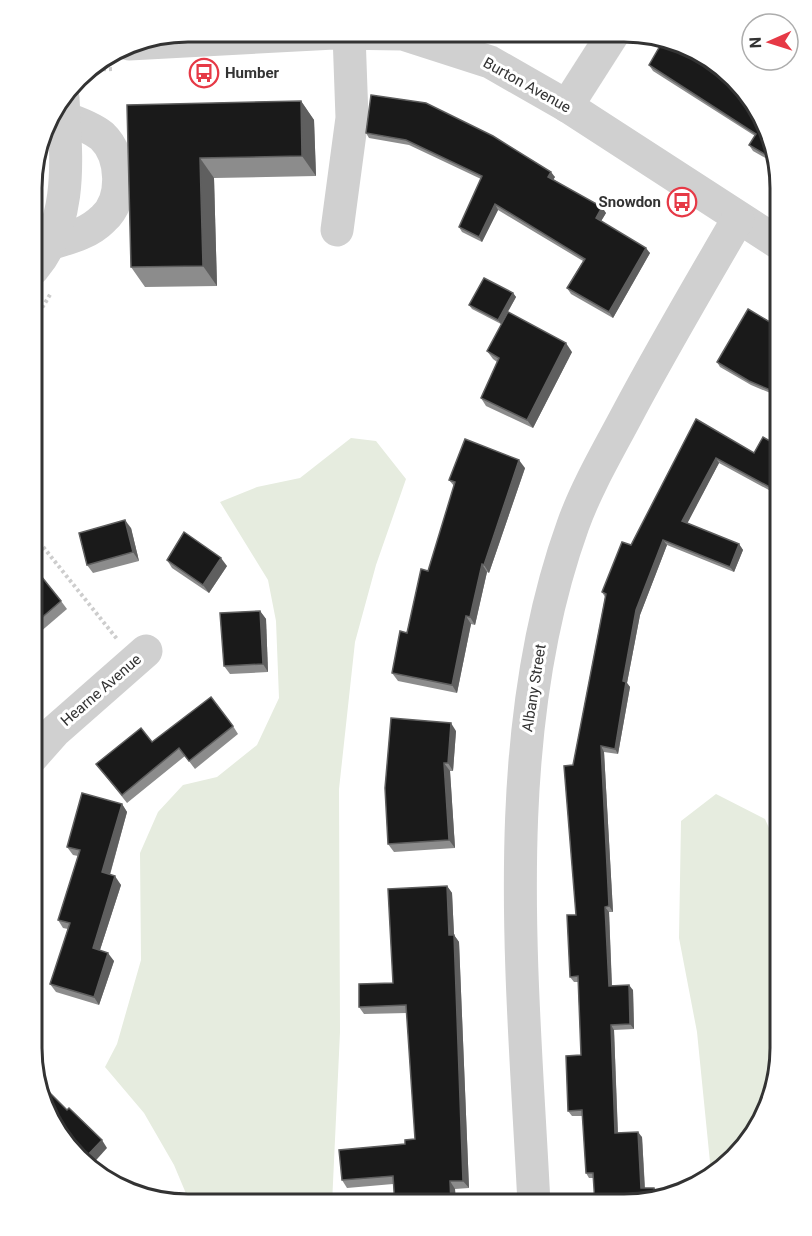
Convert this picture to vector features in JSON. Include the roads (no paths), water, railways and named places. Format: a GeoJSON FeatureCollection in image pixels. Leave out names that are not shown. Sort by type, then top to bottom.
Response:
{"type":"FeatureCollection","features":[{"type":"Feature","properties":{"kind":"street","name":"Burton Avenue"},"geometry":{"type":"LineString","coordinates":[[125,57],[271,42]]}},
{"type":"Feature","properties":{"kind":"street"},"geometry":{"type":"LineString","coordinates":[[337,230],[352,118],[349,42]]}},
{"type":"Feature","properties":{"kind":"street","name":"Burton Avenue"},"geometry":{"type":"LineString","coordinates":[[428,42],[479,58],[567,106],[770,238]]}},
{"type":"Feature","properties":{"kind":"street"},"geometry":{"type":"LineString","coordinates":[[567,106],[608,42]]}},
{"type":"Feature","properties":{"kind":"street"},"geometry":{"type":"LineString","coordinates":[[42,256],[86,232],[105,218],[118,196],[116,157],[102,136],[66,109]]}},
{"type":"Feature","properties":{"kind":"street"},"geometry":{"type":"LineString","coordinates":[[42,255],[57,228],[65,195],[64,112]]}},
{"type":"Feature","properties":{"kind":"street","name":"Albany Street"},"geometry":{"type":"LineString","coordinates":[[534,1194],[521,863],[523,761],[531,690],[548,611],[574,523],[609,448],[659,355],[738,219]]}},
{"type":"Feature","properties":{"kind":"street","name":"Hearne Avenue"},"geometry":{"type":"LineString","coordinates":[[42,746],[55,731],[140,656]]}},
{"type":"Feature","properties":{"kind":"place","name":"Humber"},"geometry":{"type":"Point","coordinates":[204,73]}},
{"type":"Feature","properties":{"kind":"place","name":"Snowdon"},"geometry":{"type":"Point","coordinates":[682,202]}}]}
